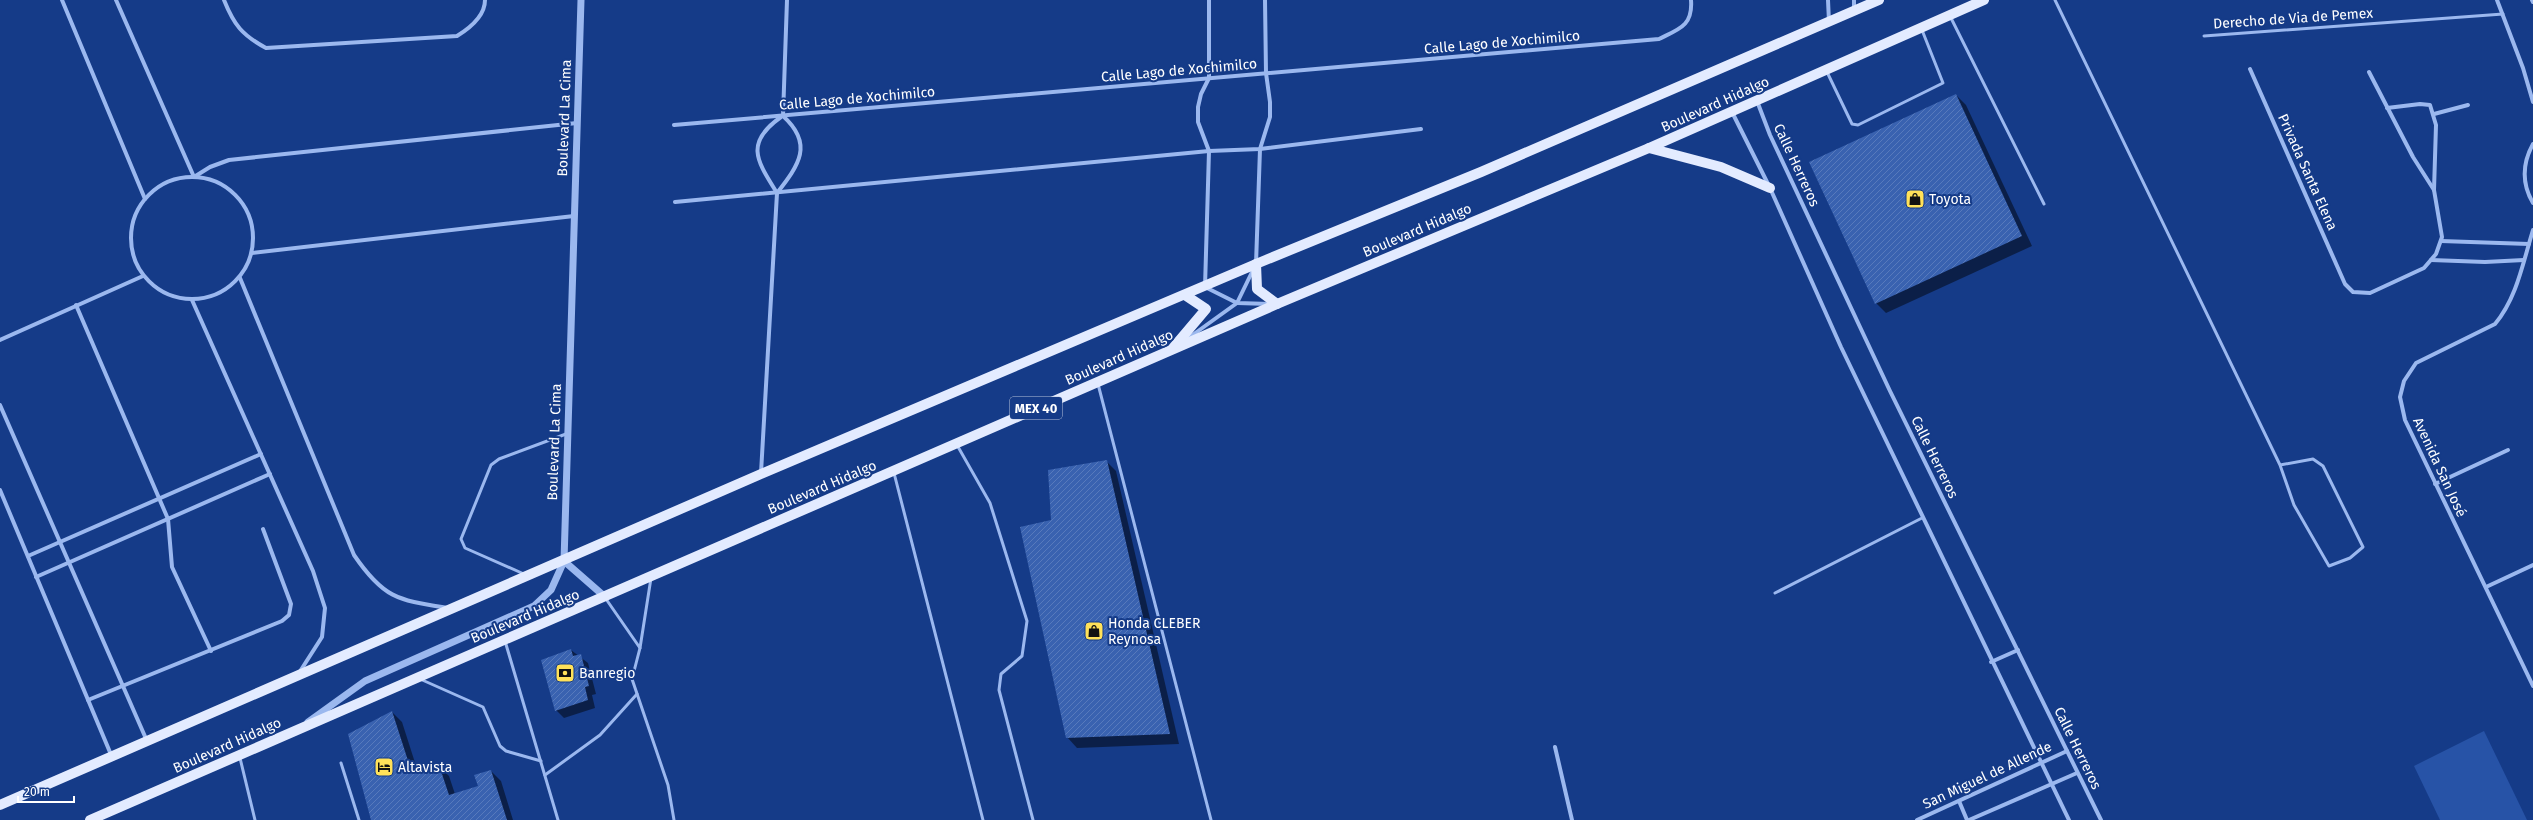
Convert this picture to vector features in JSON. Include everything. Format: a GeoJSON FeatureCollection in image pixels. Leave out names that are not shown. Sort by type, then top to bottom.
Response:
{"type":"FeatureCollection","features":[{"type":"Feature","properties":{"kind":"main road","name":"Boulevard Hidalgo"},"geometry":{"type":"LineString","coordinates":[[0,805],[296,678],[761,474],[1205,287],[1256,264],[1481,172],[1879,0]]}},
{"type":"Feature","properties":{"kind":"main road","name":"Boulevard Hidalgo"},"geometry":{"type":"LineString","coordinates":[[90,820],[1277,304],[1649,148],[1984,0]]}},
{"type":"Feature","properties":{"kind":"main road"},"geometry":{"type":"LineString","coordinates":[[1649,148],[1721,167],[1770,188]]}},
{"type":"Feature","properties":{"kind":"main road"},"geometry":{"type":"LineString","coordinates":[[1256,264],[1257,289],[1277,304]]}},
{"type":"Feature","properties":{"kind":"main road"},"geometry":{"type":"LineString","coordinates":[[1172,350],[1206,309],[1185,295]]}},
{"type":"Feature","properties":{"kind":"street"},"geometry":{"type":"LineString","coordinates":[[62,0],[145,199]]}},
{"type":"Feature","properties":{"kind":"street"},"geometry":{"type":"LineString","coordinates":[[116,0],[194,177]]}},
{"type":"Feature","properties":{"kind":"street"},"geometry":{"type":"LineString","coordinates":[[224,0],[232,21],[248,39],[266,48],[457,36],[471,28],[485,7],[486,0]]}},
{"type":"Feature","properties":{"kind":"street","name":"Boulevard La Cima"},"geometry":{"type":"LineString","coordinates":[[297,730],[365,681],[534,606],[551,590],[564,561],[566,434],[581,0]]}},
{"type":"Feature","properties":{"kind":"street"},"geometry":{"type":"LineString","coordinates":[[761,474],[777,193],[794,170],[800,155],[801,138],[795,127],[783,116],[787,0]]}},
{"type":"Feature","properties":{"kind":"street"},"geometry":{"type":"LineString","coordinates":[[1209,0],[1209,78],[1201,94],[1198,107],[1198,122],[1209,151],[1205,287],[1237,303],[1277,304]]}},
{"type":"Feature","properties":{"kind":"street"},"geometry":{"type":"LineString","coordinates":[[1172,350],[1237,303],[1256,264],[1260,149],[1270,117],[1270,102],[1266,74],[1265,0]]}},
{"type":"Feature","properties":{"kind":"street","name":"Calle Lago de Xochimilco"},"geometry":{"type":"LineString","coordinates":[[674,125],[1659,39],[1684,27],[1692,12],[1691,0]]}},
{"type":"Feature","properties":{"kind":"street"},"geometry":{"type":"LineString","coordinates":[[1828,0],[1829,22]]}},
{"type":"Feature","properties":{"kind":"street"},"geometry":{"type":"LineString","coordinates":[[1854,0],[1854,11]]}},
{"type":"Feature","properties":{"kind":"street"},"geometry":{"type":"LineString","coordinates":[[2497,0],[2533,102]]}},
{"type":"Feature","properties":{"kind":"street","name":"Privada Santa Elena"},"geometry":{"type":"LineString","coordinates":[[2250,69],[2345,284],[2353,292],[2370,293],[2424,268],[2431,260]]}},
{"type":"Feature","properties":{"kind":"street"},"geometry":{"type":"LineString","coordinates":[[2369,72],[2413,157],[2434,190]]}},
{"type":"Feature","properties":{"kind":"street","name":"Calle Herreros"},"geometry":{"type":"LineString","coordinates":[[1757,101],[1770,135],[1887,384],[2100,820]]}},
{"type":"Feature","properties":{"kind":"street"},"geometry":{"type":"LineString","coordinates":[[2387,108],[2420,104],[2430,105],[2434,114],[2436,125],[2434,190],[2442,239],[2436,254],[2431,260]]}},
{"type":"Feature","properties":{"kind":"street"},"geometry":{"type":"LineString","coordinates":[[2434,114],[2468,105]]}},
{"type":"Feature","properties":{"kind":"street"},"geometry":{"type":"LineString","coordinates":[[1732,112],[1770,188],[1840,347],[2050,785],[2069,820]]}},
{"type":"Feature","properties":{"kind":"street"},"geometry":{"type":"LineString","coordinates":[[777,193],[760,166],[757,153],[759,142],[766,128],[783,116]]}},
{"type":"Feature","properties":{"kind":"street"},"geometry":{"type":"LineString","coordinates":[[194,177],[220,184],[241,201],[252,226],[252,253],[240,278],[218,294],[192,300],[177,298],[164,293],[143,276],[131,250],[130,237],[132,223],[145,199],[166,182],[194,177],[210,167],[229,160],[577,123]]}},
{"type":"Feature","properties":{"kind":"street"},"geometry":{"type":"LineString","coordinates":[[676,202],[1209,151],[1260,149],[1421,129]]}},
{"type":"Feature","properties":{"kind":"street"},"geometry":{"type":"LineString","coordinates":[[2533,144],[2525,161],[2524,177],[2528,194],[2533,203]]}},
{"type":"Feature","properties":{"kind":"street"},"geometry":{"type":"LineString","coordinates":[[252,253],[574,216]]}},
{"type":"Feature","properties":{"kind":"street","name":"Avenida San José"},"geometry":{"type":"LineString","coordinates":[[2533,230],[2513,297],[2495,324],[2416,363],[2404,381],[2400,397],[2405,420],[2533,686]]}},
{"type":"Feature","properties":{"kind":"street"},"geometry":{"type":"LineString","coordinates":[[2442,239],[2529,244]]}},
{"type":"Feature","properties":{"kind":"street"},"geometry":{"type":"LineString","coordinates":[[2431,260],[2485,262],[2524,260]]}},
{"type":"Feature","properties":{"kind":"street"},"geometry":{"type":"LineString","coordinates":[[0,340],[143,276]]}},
{"type":"Feature","properties":{"kind":"street"},"geometry":{"type":"LineString","coordinates":[[240,278],[354,555],[370,578],[388,593],[413,602],[454,609]]}},
{"type":"Feature","properties":{"kind":"street"},"geometry":{"type":"LineString","coordinates":[[192,300],[313,571],[325,608],[322,637],[296,678]]}},
{"type":"Feature","properties":{"kind":"street"},"geometry":{"type":"LineString","coordinates":[[76,305],[168,519],[172,567],[211,651]]}},
{"type":"Feature","properties":{"kind":"street"},"geometry":{"type":"LineString","coordinates":[[0,405],[70,562],[122,686],[147,741]]}},
{"type":"Feature","properties":{"kind":"street"},"geometry":{"type":"LineString","coordinates":[[2436,484],[2508,450]]}},
{"type":"Feature","properties":{"kind":"street"},"geometry":{"type":"LineString","coordinates":[[28,556],[261,454]]}},
{"type":"Feature","properties":{"kind":"street"},"geometry":{"type":"LineString","coordinates":[[36,577],[270,474]]}},
{"type":"Feature","properties":{"kind":"street"},"geometry":{"type":"LineString","coordinates":[[0,490],[112,757]]}},
{"type":"Feature","properties":{"kind":"street"},"geometry":{"type":"LineString","coordinates":[[88,700],[282,621],[289,615],[291,604],[263,529]]}},
{"type":"Feature","properties":{"kind":"street"},"geometry":{"type":"LineString","coordinates":[[564,561],[604,596]]}},
{"type":"Feature","properties":{"kind":"street"},"geometry":{"type":"LineString","coordinates":[[2486,587],[2533,565]]}},
{"type":"Feature","properties":{"kind":"street"},"geometry":{"type":"LineString","coordinates":[[1991,662],[2018,650]]}},
{"type":"Feature","properties":{"kind":"street"},"geometry":{"type":"LineString","coordinates":[[1556,747],[1572,820]]}},
{"type":"Feature","properties":{"kind":"street","name":"San Miguel de Allende"},"geometry":{"type":"LineString","coordinates":[[1917,820],[2066,751]]}},
{"type":"Feature","properties":{"kind":"street"},"geometry":{"type":"LineString","coordinates":[[1959,801],[1968,820],[2077,773]]}},
{"type":"Feature","properties":{"kind":"lane"},"geometry":{"type":"LineString","coordinates":[[2055,0],[2280,465],[2294,505],[2329,566],[2350,558],[2363,547],[2323,466],[2313,459],[2280,465]]}},
{"type":"Feature","properties":{"kind":"lane","name":"Derecho de Via de Pemex"},"geometry":{"type":"LineString","coordinates":[[2204,36],[2503,14]]}},
{"type":"Feature","properties":{"kind":"lane"},"geometry":{"type":"LineString","coordinates":[[1950,16],[2044,204]]}},
{"type":"Feature","properties":{"kind":"lane"},"geometry":{"type":"LineString","coordinates":[[1826,70],[1852,124],[1858,125],[1942,84],[1921,28]]}},
{"type":"Feature","properties":{"kind":"lane"},"geometry":{"type":"LineString","coordinates":[[1098,382],[1212,820]]}},
{"type":"Feature","properties":{"kind":"lane"},"geometry":{"type":"LineString","coordinates":[[529,576],[465,548],[461,539],[491,465],[499,460],[566,434]]}},
{"type":"Feature","properties":{"kind":"lane"},"geometry":{"type":"LineString","coordinates":[[956,444],[990,503],[1028,622],[1022,656],[1002,674],[999,690],[1034,820]]}},
{"type":"Feature","properties":{"kind":"lane"},"geometry":{"type":"LineString","coordinates":[[894,471],[982,820]]}},
{"type":"Feature","properties":{"kind":"lane"},"geometry":{"type":"LineString","coordinates":[[1775,593],[1922,518]]}},
{"type":"Feature","properties":{"kind":"lane"},"geometry":{"type":"LineString","coordinates":[[651,576],[640,648],[632,679],[668,785],[674,820]]}},
{"type":"Feature","properties":{"kind":"lane"},"geometry":{"type":"LineString","coordinates":[[604,596],[640,648]]}},
{"type":"Feature","properties":{"kind":"lane"},"geometry":{"type":"LineString","coordinates":[[504,640],[558,820]]}},
{"type":"Feature","properties":{"kind":"lane"},"geometry":{"type":"LineString","coordinates":[[417,678],[483,707],[500,746],[506,751],[541,761]]}},
{"type":"Feature","properties":{"kind":"lane"},"geometry":{"type":"LineString","coordinates":[[545,775],[600,735],[637,694]]}},
{"type":"Feature","properties":{"kind":"lane"},"geometry":{"type":"LineString","coordinates":[[240,755],[255,820]]}},
{"type":"Feature","properties":{"kind":"lane"},"geometry":{"type":"LineString","coordinates":[[341,763],[359,820]]}},
{"type":"Feature","properties":{"kind":"shaded area"},"geometry":{"type":"Polygon","coordinates":[[[2484,731],[2527,820],[2440,820],[2414,766],[2484,731]]]}},
{"type":"Feature","properties":{"kind":"building","name":"Toyota"},"geometry":{"type":"Polygon","coordinates":[[[1956,94],[2022,236],[1875,304],[1809,162],[1956,94]]]}},
{"type":"Feature","properties":{"kind":"building","name":"Honda CLEBER Reynosa"},"geometry":{"type":"Polygon","coordinates":[[[1107,460],[1170,734],[1066,738],[1020,527],[1051,520],[1048,470],[1107,460]]]}},
{"type":"Feature","properties":{"kind":"building","name":"Banregio"},"geometry":{"type":"Polygon","coordinates":[[[571,649],[573,656],[581,654],[589,686],[585,687],[588,700],[555,711],[541,660],[571,649]]]}},
{"type":"Feature","properties":{"kind":"building","name":"Altavista"},"geometry":{"type":"Polygon","coordinates":[[[392,711],[412,773],[439,765],[449,795],[478,786],[474,775],[491,770],[507,820],[371,820],[348,734],[392,711]]]}},
{"type":"Feature","properties":{"kind":"place","name":"Toyota"},"geometry":{"type":"Point","coordinates":[1915,199]}},
{"type":"Feature","properties":{"kind":"place","name":"Honda CLEBER Reynosa"},"geometry":{"type":"Point","coordinates":[1094,631]}},
{"type":"Feature","properties":{"kind":"place","name":"Banregio"},"geometry":{"type":"Point","coordinates":[565,673]}},
{"type":"Feature","properties":{"kind":"place","name":"Altavista"},"geometry":{"type":"Point","coordinates":[384,767]}}]}
